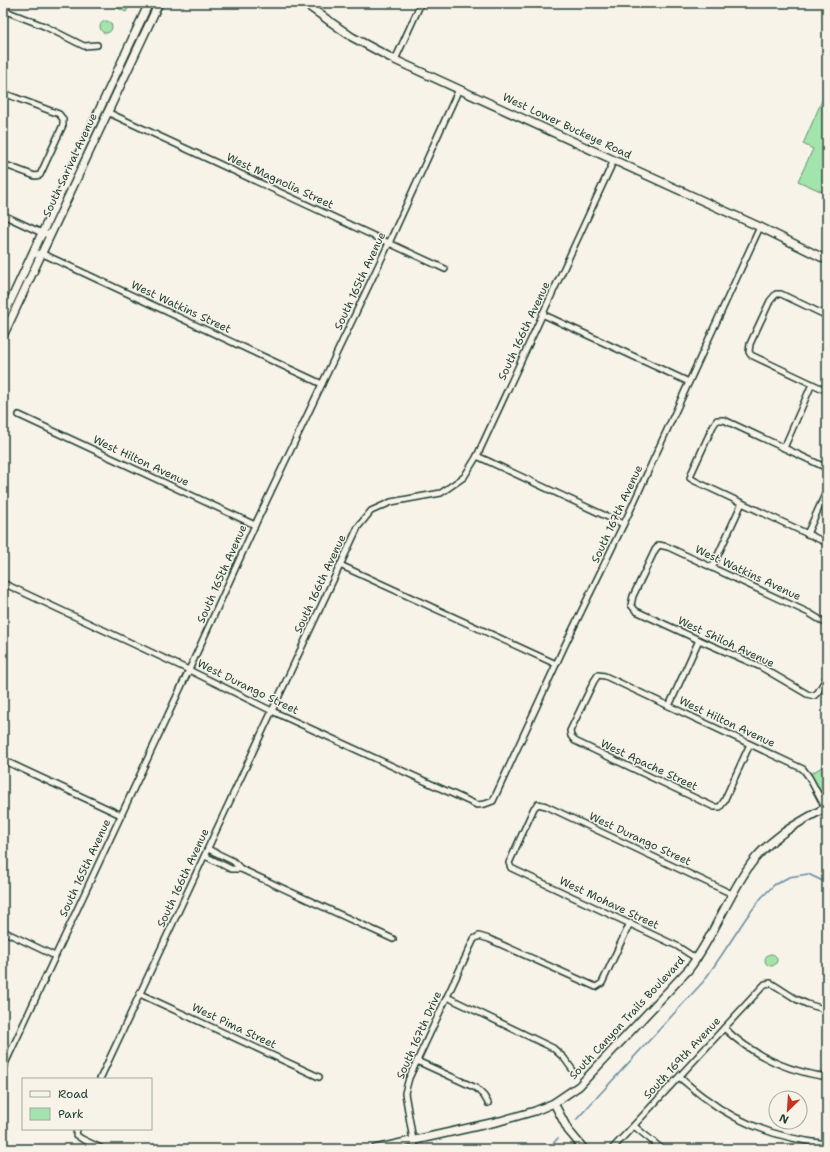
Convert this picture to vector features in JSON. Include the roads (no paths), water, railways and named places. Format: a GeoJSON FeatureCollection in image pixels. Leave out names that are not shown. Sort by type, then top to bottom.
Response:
{"type":"FeatureCollection","features":[{"type":"Feature","properties":{"kind":"main road","name":"South Sarival Avenue"},"geometry":{"type":"LineString","coordinates":[[3,317],[149,3]]}},
{"type":"Feature","properties":{"kind":"main road","name":"South Sarival Avenue"},"geometry":{"type":"LineString","coordinates":[[3,336],[159,3]]}},
{"type":"Feature","properties":{"kind":"main road","name":"West Lower Buckeye Road"},"geometry":{"type":"LineString","coordinates":[[304,3],[352,37],[395,60],[760,227],[827,260]]}},
{"type":"Feature","properties":{"kind":"main road"},"geometry":{"type":"LineString","coordinates":[[100,108],[107,112]]}},
{"type":"Feature","properties":{"kind":"main road","name":"South Canyon Trails Boulevard"},"geometry":{"type":"LineString","coordinates":[[375,1149],[500,1121],[535,1111],[554,1103],[579,1086],[697,959],[746,870],[765,848],[786,830],[826,808]]}},
{"type":"Feature","properties":{"kind":"main road"},"geometry":{"type":"LineString","coordinates":[[554,1103],[571,1134],[584,1149]]}},
{"type":"Feature","properties":{"kind":"street"},"geometry":{"type":"LineString","coordinates":[[395,60],[421,3]]}},
{"type":"Feature","properties":{"kind":"street"},"geometry":{"type":"LineString","coordinates":[[3,10],[44,26],[84,46],[97,45]]}},
{"type":"Feature","properties":{"kind":"street","name":"South 165th Avenue"},"geometry":{"type":"LineString","coordinates":[[3,1068],[189,670],[255,524],[389,243],[459,89]]}},
{"type":"Feature","properties":{"kind":"street"},"geometry":{"type":"LineString","coordinates":[[3,92],[59,114],[63,119],[62,125],[40,175],[35,176],[3,164]]}},
{"type":"Feature","properties":{"kind":"street","name":"West Magnolia Street"},"geometry":{"type":"LineString","coordinates":[[107,112],[445,269]]}},
{"type":"Feature","properties":{"kind":"street","name":"South 166th Avenue"},"geometry":{"type":"LineString","coordinates":[[100,1078],[358,527],[371,511],[391,502],[441,493],[464,477],[478,456],[614,160]]}},
{"type":"Feature","properties":{"kind":"street"},"geometry":{"type":"LineString","coordinates":[[3,215],[42,233],[48,234],[51,232]]}},
{"type":"Feature","properties":{"kind":"street","name":"South 167th Avenue"},"geometry":{"type":"LineString","coordinates":[[485,804],[493,801],[760,227]]}},
{"type":"Feature","properties":{"kind":"street"},"geometry":{"type":"LineString","coordinates":[[32,255],[35,253],[41,253]]}},
{"type":"Feature","properties":{"kind":"street","name":"West Watkins Street"},"geometry":{"type":"LineString","coordinates":[[41,253],[322,384]]}},
{"type":"Feature","properties":{"kind":"street"},"geometry":{"type":"LineString","coordinates":[[827,316],[781,294],[776,294],[770,301],[750,344],[748,352],[751,355],[827,391]]}},
{"type":"Feature","properties":{"kind":"street"},"geometry":{"type":"LineString","coordinates":[[542,314],[689,382]]}},
{"type":"Feature","properties":{"kind":"street"},"geometry":{"type":"LineString","coordinates":[[784,448],[812,384]]}},
{"type":"Feature","properties":{"kind":"street","name":"West Hilton Avenue"},"geometry":{"type":"LineString","coordinates":[[19,415],[255,524]]}},
{"type":"Feature","properties":{"kind":"street"},"geometry":{"type":"LineString","coordinates":[[827,468],[724,420],[717,420],[690,478],[827,543]]}},
{"type":"Feature","properties":{"kind":"street"},"geometry":{"type":"LineString","coordinates":[[478,456],[623,524]]}},
{"type":"Feature","properties":{"kind":"street"},"geometry":{"type":"LineString","coordinates":[[806,534],[827,490]]}},
{"type":"Feature","properties":{"kind":"street"},"geometry":{"type":"LineString","coordinates":[[712,568],[742,503]]}},
{"type":"Feature","properties":{"kind":"street","name":"West Watkins Avenue"},"geometry":{"type":"LineString","coordinates":[[631,605],[633,596],[655,550],[659,545],[668,547],[809,613],[827,624]]}},
{"type":"Feature","properties":{"kind":"street"},"geometry":{"type":"LineString","coordinates":[[340,565],[556,664]]}},
{"type":"Feature","properties":{"kind":"street","name":"West Durango Street"},"geometry":{"type":"LineString","coordinates":[[3,583],[477,805],[485,804]]}},
{"type":"Feature","properties":{"kind":"street","name":"West Shiloh Avenue"},"geometry":{"type":"LineString","coordinates":[[631,605],[636,611],[762,667],[808,694],[814,696],[827,677]]}},
{"type":"Feature","properties":{"kind":"street"},"geometry":{"type":"LineString","coordinates":[[668,706],[699,640]]}},
{"type":"Feature","properties":{"kind":"street","name":"West Hilton Avenue"},"geometry":{"type":"LineString","coordinates":[[571,736],[570,731],[594,681],[598,675],[605,676],[803,769],[826,808]]}},
{"type":"Feature","properties":{"kind":"street","name":"West Apache Street"},"geometry":{"type":"LineString","coordinates":[[571,736],[582,745],[714,807],[720,807],[750,744]]}},
{"type":"Feature","properties":{"kind":"street"},"geometry":{"type":"LineString","coordinates":[[3,760],[121,815]]}},
{"type":"Feature","properties":{"kind":"street","name":"West Durango Street"},"geometry":{"type":"LineString","coordinates":[[538,804],[546,806],[732,894]]}},
{"type":"Feature","properties":{"kind":"street","name":"West Mohave Street"},"geometry":{"type":"LineString","coordinates":[[538,804],[534,808],[509,863],[511,868],[630,923],[677,946],[697,959]]}},
{"type":"Feature","properties":{"kind":"street"},"geometry":{"type":"LineString","coordinates":[[208,849],[233,861],[241,869],[393,939]]}},
{"type":"Feature","properties":{"kind":"street"},"geometry":{"type":"LineString","coordinates":[[205,856],[231,869],[241,869]]}},
{"type":"Feature","properties":{"kind":"street"},"geometry":{"type":"LineString","coordinates":[[222,864],[226,857]]}},
{"type":"Feature","properties":{"kind":"street","name":"South 167th Drive"},"geometry":{"type":"LineString","coordinates":[[416,1149],[413,1140],[406,1093],[409,1078],[474,939],[479,936],[596,987],[602,983],[630,923]]}},
{"type":"Feature","properties":{"kind":"street"},"geometry":{"type":"LineString","coordinates":[[3,931],[55,956]]}},
{"type":"Feature","properties":{"kind":"street","name":"South 169th Avenue"},"geometry":{"type":"LineString","coordinates":[[612,1149],[763,985],[768,982],[774,984],[801,1001],[827,1010]]}},
{"type":"Feature","properties":{"kind":"street","name":"West Pima Street"},"geometry":{"type":"LineString","coordinates":[[140,994],[319,1078]]}},
{"type":"Feature","properties":{"kind":"street"},"geometry":{"type":"LineString","coordinates":[[447,997],[553,1048],[564,1058],[572,1069]]}},
{"type":"Feature","properties":{"kind":"street"},"geometry":{"type":"LineString","coordinates":[[724,1028],[744,1045],[769,1060],[805,1073],[827,1077]]}},
{"type":"Feature","properties":{"kind":"street"},"geometry":{"type":"LineString","coordinates":[[417,1061],[476,1088],[484,1096],[488,1104]]}},
{"type":"Feature","properties":{"kind":"street"},"geometry":{"type":"LineString","coordinates":[[679,1077],[709,1101],[743,1121],[778,1135],[827,1144]]}},
{"type":"Feature","properties":{"kind":"street"},"geometry":{"type":"LineString","coordinates":[[634,1126],[662,1149]]}},
{"type":"Feature","properties":{"kind":"street"},"geometry":{"type":"LineString","coordinates":[[77,1132],[82,1139],[103,1149]]}},
{"type":"Feature","properties":{"kind":"waterway"},"geometry":{"type":"LineString","coordinates":[[576,1120],[703,982],[746,918],[762,897],[774,885],[789,877],[808,874],[827,883]]}},
{"type":"Feature","properties":{"kind":"waterway"},"geometry":{"type":"LineString","coordinates":[[548,1149],[558,1138]]}}]}
